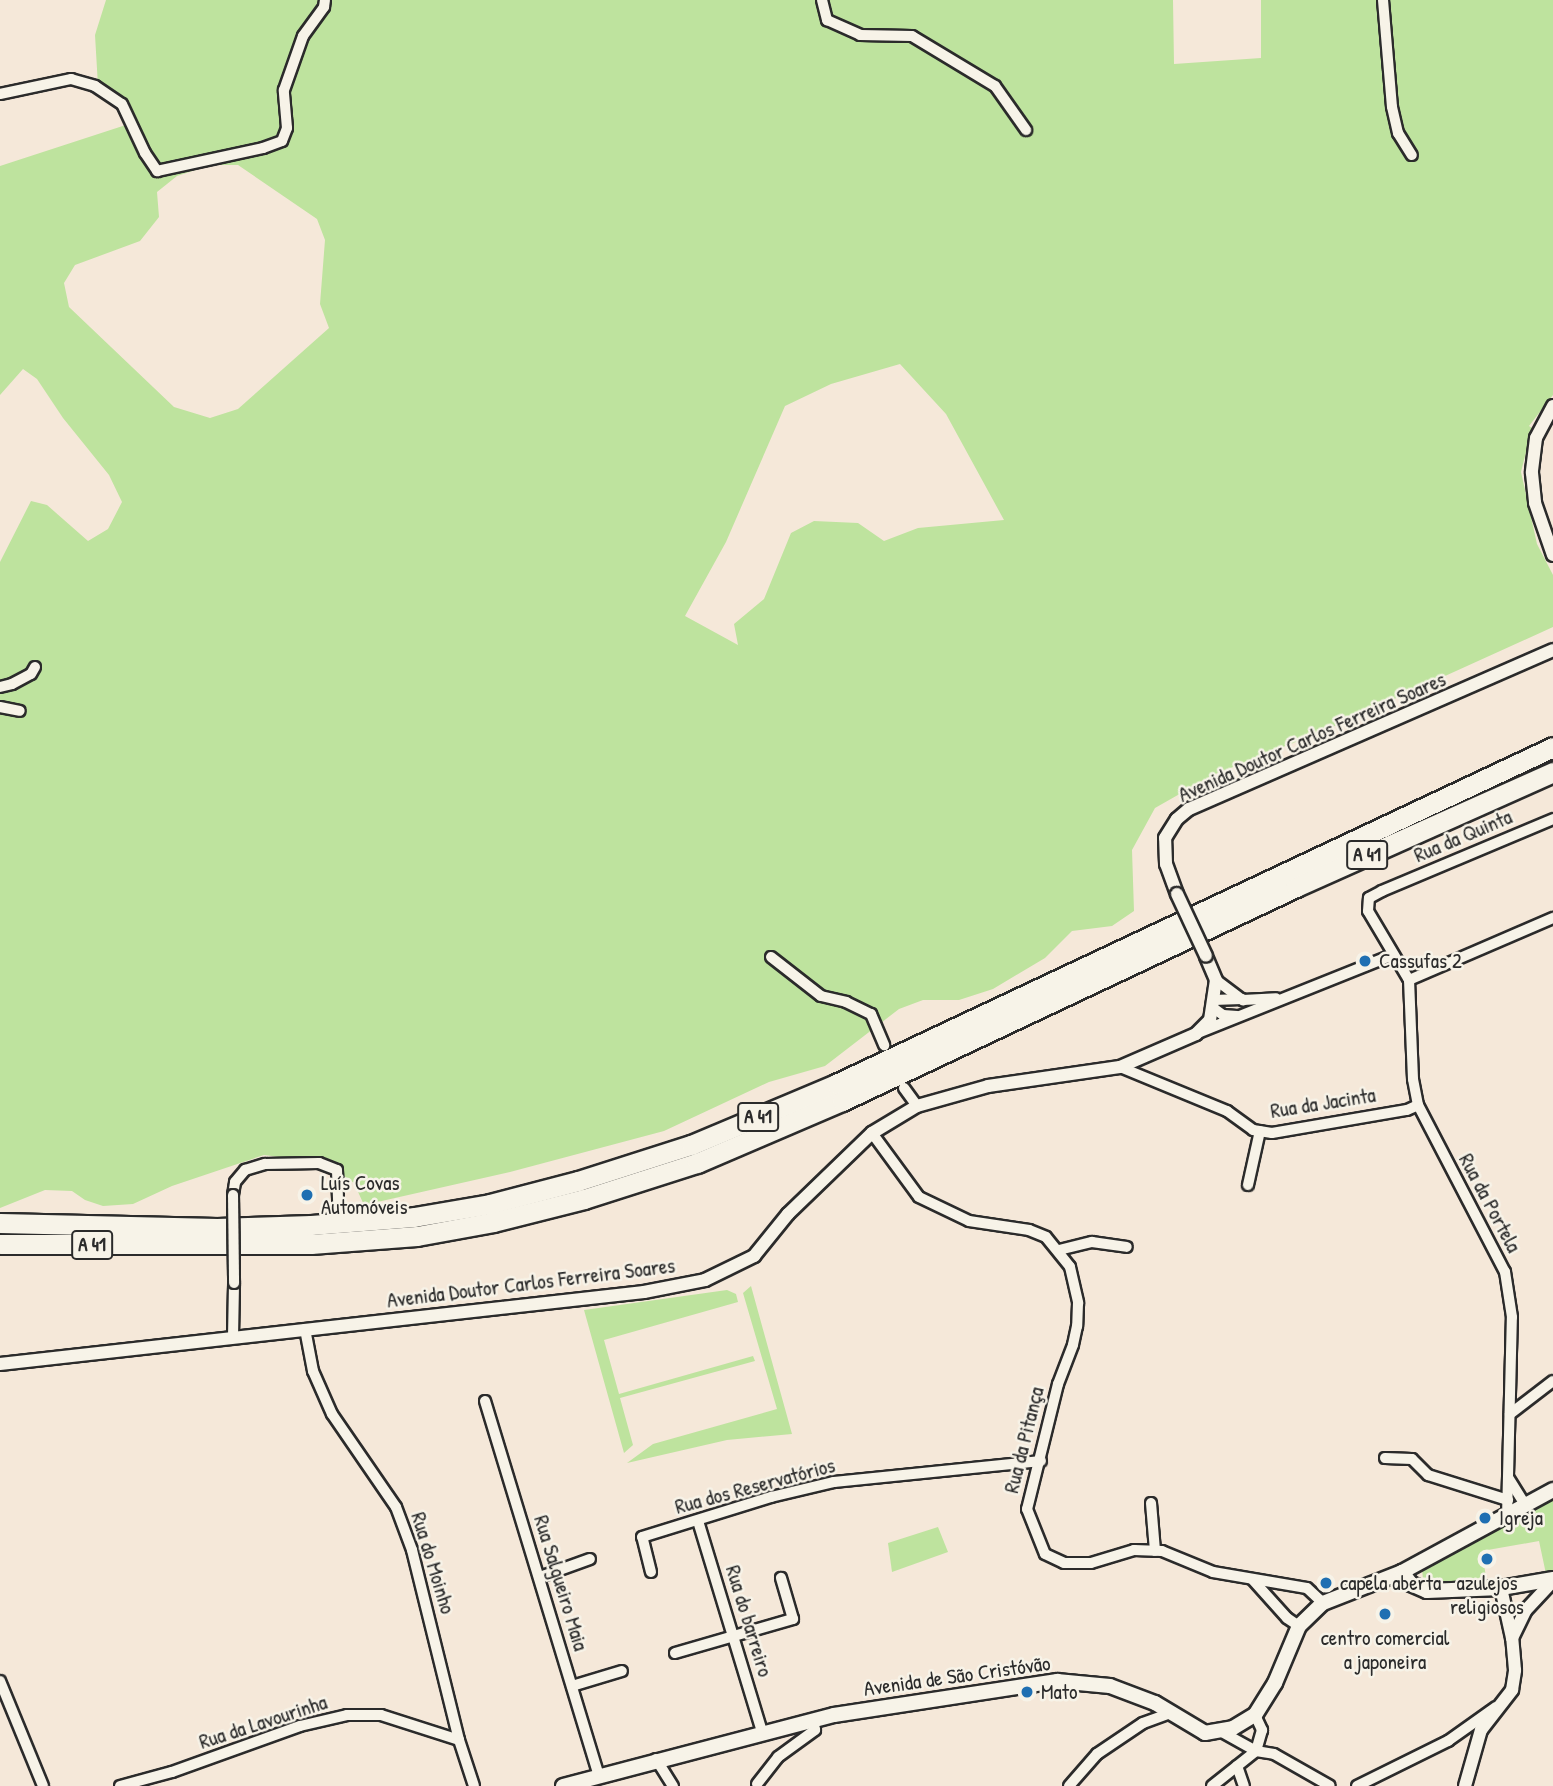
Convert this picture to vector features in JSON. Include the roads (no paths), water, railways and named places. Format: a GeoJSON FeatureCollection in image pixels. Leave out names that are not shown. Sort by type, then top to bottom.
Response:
{"type":"FeatureCollection","features":[{"type":"Feature","properties":{"kind":"highway","name":"A 41"},"geometry":{"type":"LineString","coordinates":[[0,1223],[217,1228],[311,1225],[414,1217],[490,1205],[578,1181],[691,1145],[836,1084],[1553,747]]}},
{"type":"Feature","properties":{"kind":"highway","name":"A 41"},"geometry":{"type":"LineString","coordinates":[[0,1244],[311,1244],[430,1233],[493,1222],[584,1199],[697,1163],[842,1101],[1284,893],[1553,772]]}},
{"type":"Feature","properties":{"kind":"main road"},"geometry":{"type":"LineString","coordinates":[[1219,1730],[1233,1728],[1255,1715],[1275,1683],[1299,1626],[1323,1602],[1402,1572],[1507,1517],[1523,1501],[1553,1490]]}},
{"type":"Feature","properties":{"kind":"main road"},"geometry":{"type":"LineString","coordinates":[[1402,1572],[1410,1584],[1427,1591],[1501,1588],[1534,1590],[1553,1580]]}},
{"type":"Feature","properties":{"kind":"main road","name":"Avenida de São Cristóvão"},"geometry":{"type":"LineString","coordinates":[[564,1786],[656,1759],[813,1719],[1056,1682],[1110,1686],[1155,1703],[1205,1733],[1219,1730]]}},
{"type":"Feature","properties":{"kind":"street"},"geometry":{"type":"LineString","coordinates":[[0,94],[71,79],[95,86],[122,104],[145,153],[157,171],[282,141],[287,128],[284,90],[303,37],[324,8],[325,0]]}},
{"type":"Feature","properties":{"kind":"street"},"geometry":{"type":"LineString","coordinates":[[822,0],[827,20],[860,34],[912,37],[947,55],[995,86],[1026,130]]}},
{"type":"Feature","properties":{"kind":"street"},"geometry":{"type":"LineString","coordinates":[[1383,0],[1392,107],[1398,133],[1412,155]]}},
{"type":"Feature","properties":{"kind":"street"},"geometry":{"type":"LineString","coordinates":[[1553,406],[1536,438],[1532,473],[1535,503],[1553,555]]}},
{"type":"Feature","properties":{"kind":"street","name":"Avenida Doutor Carlos Ferreira Soares"},"geometry":{"type":"LineString","coordinates":[[1216,980],[1177,894],[1164,850],[1170,829],[1189,809],[1553,650]]}},
{"type":"Feature","properties":{"kind":"street"},"geometry":{"type":"LineString","coordinates":[[0,687],[22,679],[35,667]]}},
{"type":"Feature","properties":{"kind":"street"},"geometry":{"type":"LineString","coordinates":[[0,708],[20,711]]}},
{"type":"Feature","properties":{"kind":"street","name":"Rua da Quinta"},"geometry":{"type":"LineString","coordinates":[[1393,955],[1368,911],[1369,898],[1553,819]]}},
{"type":"Feature","properties":{"kind":"street"},"geometry":{"type":"LineString","coordinates":[[1196,1034],[1241,1017],[1280,998],[1393,955],[1409,980],[1553,918]]}},
{"type":"Feature","properties":{"kind":"street"},"geometry":{"type":"LineString","coordinates":[[771,957],[821,996],[846,1002],[871,1014],[884,1045]]}},
{"type":"Feature","properties":{"kind":"street"},"geometry":{"type":"LineString","coordinates":[[1196,1034],[1210,1020],[1216,980],[1242,999]]}},
{"type":"Feature","properties":{"kind":"street","name":"Rua da Portela"},"geometry":{"type":"LineString","coordinates":[[1409,980],[1413,1079],[1418,1105],[1505,1272],[1512,1317],[1507,1517]]}},
{"type":"Feature","properties":{"kind":"street"},"geometry":{"type":"LineString","coordinates":[[1213,1003],[1280,998]]}},
{"type":"Feature","properties":{"kind":"street"},"geometry":{"type":"LineString","coordinates":[[1213,1003],[1223,1015],[1241,1017]]}},
{"type":"Feature","properties":{"kind":"street","name":"Avenida Doutor Carlos Ferreira Soares"},"geometry":{"type":"LineString","coordinates":[[0,1364],[644,1292],[705,1280],[754,1256],[788,1214],[873,1133],[917,1106],[988,1086],[1120,1068],[1196,1034]]}},
{"type":"Feature","properties":{"kind":"street","name":"Rua da Jacinta"},"geometry":{"type":"LineString","coordinates":[[1120,1068],[1227,1111],[1260,1131],[1272,1133],[1407,1110],[1418,1105]]}},
{"type":"Feature","properties":{"kind":"street"},"geometry":{"type":"LineString","coordinates":[[904,1088],[917,1106]]}},
{"type":"Feature","properties":{"kind":"street"},"geometry":{"type":"LineString","coordinates":[[1248,1185],[1260,1131]]}},
{"type":"Feature","properties":{"kind":"street","name":"Rua da Pitança"},"geometry":{"type":"LineString","coordinates":[[873,1133],[919,1197],[969,1221],[1029,1230],[1046,1237],[1059,1250],[1074,1279],[1077,1326],[1073,1345],[1058,1384],[1027,1509],[1045,1554],[1064,1563],[1091,1563],[1134,1550],[1155,1551],[1186,1559],[1213,1572],[1307,1588],[1323,1602]]}},
{"type":"Feature","properties":{"kind":"street"},"geometry":{"type":"LineString","coordinates":[[233,1337],[235,1182],[245,1170],[265,1164],[319,1163],[337,1170],[338,1205]]}},
{"type":"Feature","properties":{"kind":"street"},"geometry":{"type":"LineString","coordinates":[[1059,1250],[1092,1242],[1127,1247]]}},
{"type":"Feature","properties":{"kind":"street","name":"Rua do Moinho"},"geometry":{"type":"LineString","coordinates":[[305,1329],[313,1371],[332,1414],[396,1507],[435,1636],[459,1740],[474,1786]]}},
{"type":"Feature","properties":{"kind":"street"},"geometry":{"type":"LineString","coordinates":[[1510,1414],[1553,1381]]}},
{"type":"Feature","properties":{"kind":"street","name":"Rua Salgueiro Maia"},"geometry":{"type":"LineString","coordinates":[[485,1401],[599,1776]]}},
{"type":"Feature","properties":{"kind":"street"},"geometry":{"type":"LineString","coordinates":[[1385,1458],[1412,1459],[1428,1475],[1508,1500],[1523,1501]]}},
{"type":"Feature","properties":{"kind":"street","name":"Rua dos Reservatórios"},"geometry":{"type":"LineString","coordinates":[[651,1572],[642,1537],[771,1497],[834,1482],[1041,1461]]}},
{"type":"Feature","properties":{"kind":"street"},"geometry":{"type":"LineString","coordinates":[[1508,1479],[1523,1501]]}},
{"type":"Feature","properties":{"kind":"street"},"geometry":{"type":"LineString","coordinates":[[1151,1503],[1155,1551]]}},
{"type":"Feature","properties":{"kind":"street","name":"Rua do barreiro"},"geometry":{"type":"LineString","coordinates":[[698,1521],[762,1731]]}},
{"type":"Feature","properties":{"kind":"street"},"geometry":{"type":"LineString","coordinates":[[540,1577],[590,1559]]}},
{"type":"Feature","properties":{"kind":"street"},"geometry":{"type":"LineString","coordinates":[[675,1653],[793,1619],[781,1578]]}},
{"type":"Feature","properties":{"kind":"street"},"geometry":{"type":"LineString","coordinates":[[1251,1579],[1287,1618],[1299,1626]]}},
{"type":"Feature","properties":{"kind":"street"},"geometry":{"type":"LineString","coordinates":[[1465,1786],[1481,1730],[1512,1690],[1515,1670],[1512,1638],[1501,1588]]}},
{"type":"Feature","properties":{"kind":"street"},"geometry":{"type":"LineString","coordinates":[[1512,1638],[1534,1590]]}},
{"type":"Feature","properties":{"kind":"street"},"geometry":{"type":"LineString","coordinates":[[1506,1615],[1522,1617]]}},
{"type":"Feature","properties":{"kind":"street"},"geometry":{"type":"LineString","coordinates":[[572,1686],[622,1671]]}},
{"type":"Feature","properties":{"kind":"street"},"geometry":{"type":"LineString","coordinates":[[0,1681],[43,1786]]}},
{"type":"Feature","properties":{"kind":"street"},"geometry":{"type":"LineString","coordinates":[[1357,1786],[1448,1741],[1498,1706]]}},
{"type":"Feature","properties":{"kind":"street"},"geometry":{"type":"LineString","coordinates":[[1069,1786],[1097,1754],[1143,1723],[1170,1713]]}},
{"type":"Feature","properties":{"kind":"street","name":"Rua da Lavourinha"},"geometry":{"type":"LineString","coordinates":[[120,1786],[172,1772],[300,1727],[347,1715],[381,1715],[459,1740]]}},
{"type":"Feature","properties":{"kind":"street"},"geometry":{"type":"LineString","coordinates":[[1212,1786],[1256,1751],[1262,1730],[1255,1715]]}},
{"type":"Feature","properties":{"kind":"street"},"geometry":{"type":"LineString","coordinates":[[757,1784],[778,1757],[815,1730],[813,1719]]}},
{"type":"Feature","properties":{"kind":"street"},"geometry":{"type":"LineString","coordinates":[[1219,1730],[1256,1751],[1274,1754],[1330,1786]]}},
{"type":"Feature","properties":{"kind":"street"},"geometry":{"type":"LineString","coordinates":[[656,1759],[673,1786]]}},
{"type":"Feature","properties":{"kind":"street"},"geometry":{"type":"LineString","coordinates":[[1237,1766],[1244,1786]]}},
{"type":"Feature","properties":{"kind":"place","name":"Cassufas 2"},"geometry":{"type":"Point","coordinates":[1365,961]}},
{"type":"Feature","properties":{"kind":"place","name":"Luís Covas Automóveis"},"geometry":{"type":"Point","coordinates":[307,1195]}},
{"type":"Feature","properties":{"kind":"place","name":"Igreja"},"geometry":{"type":"Point","coordinates":[1485,1518]}},
{"type":"Feature","properties":{"kind":"place","name":"azulejos religiosos"},"geometry":{"type":"Point","coordinates":[1487,1559]}},
{"type":"Feature","properties":{"kind":"place","name":"capela aberta"},"geometry":{"type":"Point","coordinates":[1326,1583]}},
{"type":"Feature","properties":{"kind":"place","name":"centro comercial a japoneira"},"geometry":{"type":"Point","coordinates":[1385,1614]}},
{"type":"Feature","properties":{"kind":"place","name":"Mato"},"geometry":{"type":"Point","coordinates":[1027,1692]}}]}
